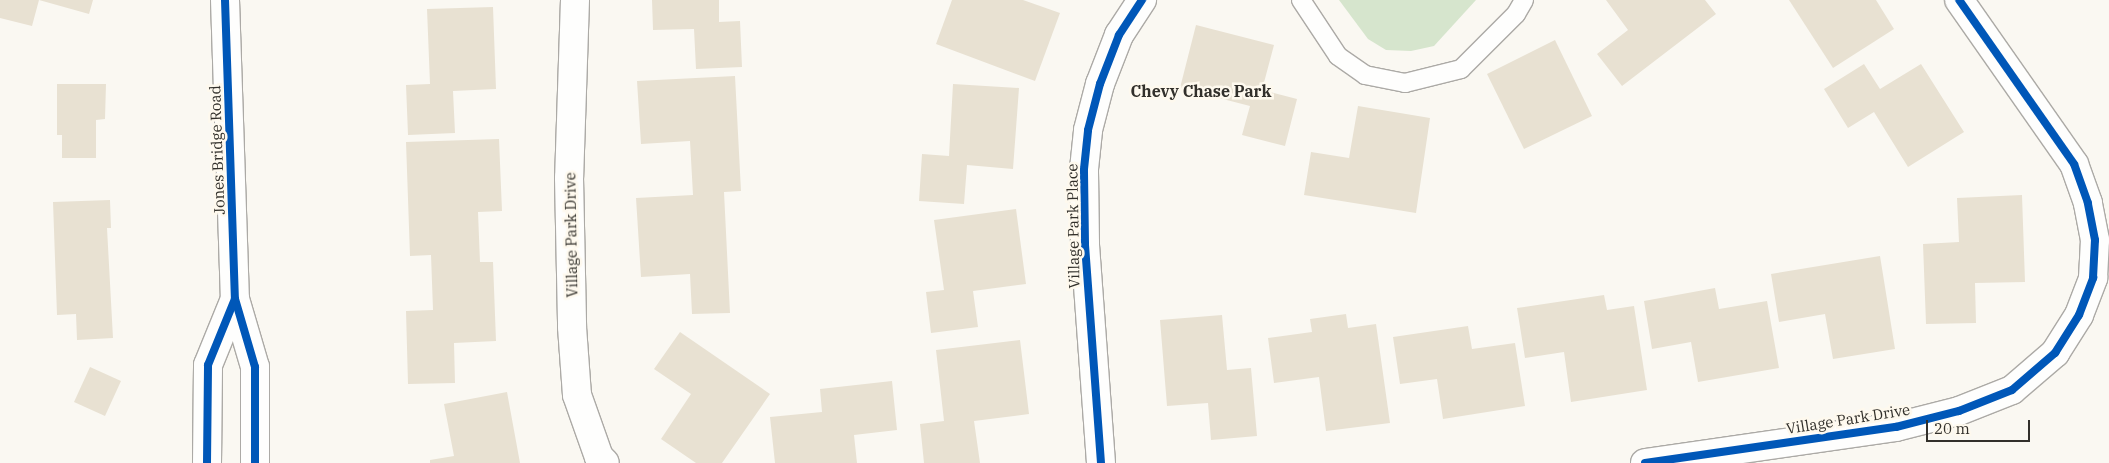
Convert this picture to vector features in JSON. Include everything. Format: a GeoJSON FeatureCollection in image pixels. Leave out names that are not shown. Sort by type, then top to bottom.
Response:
{"type":"FeatureCollection","features":[{"type":"Feature","properties":{"kind":"street","name":"Jones Bridge Road"},"geometry":{"type":"LineString","coordinates":[[226,0],[235,300],[255,367],[255,463]]}},
{"type":"Feature","properties":{"kind":"street","name":"Village Park Drive"},"geometry":{"type":"LineString","coordinates":[[575,0],[569,178],[572,327],[577,395],[599,457],[605,463]]}},
{"type":"Feature","properties":{"kind":"street","name":"Village Park Place"},"geometry":{"type":"LineString","coordinates":[[1101,463],[1084,244],[1084,169],[1088,130],[1100,84],[1119,35],[1142,0]]}},
{"type":"Feature","properties":{"kind":"street","name":"Village Park Drive"},"geometry":{"type":"LineString","coordinates":[[1645,463],[1896,427],[1959,411],[2012,390],[2054,353],[2079,315],[2093,278],[2095,240],[2088,203],[2074,164],[1959,0]]}},
{"type":"Feature","properties":{"kind":"street","name":"Jones Bridge Road"},"geometry":{"type":"LineString","coordinates":[[207,463],[208,365],[235,300]]}},
{"type":"Feature","properties":{"kind":"lane"},"geometry":{"type":"LineString","coordinates":[[1301,0],[1338,56],[1365,75],[1406,83],[1461,69],[1516,14],[1524,0]]}},
{"type":"Feature","properties":{"kind":"green space"},"geometry":{"type":"Polygon","coordinates":[[[1339,0],[1476,0],[1434,46],[1411,51],[1386,50],[1368,39],[1339,0]]]}},
{"type":"Feature","properties":{"kind":"building"},"geometry":{"type":"Polygon","coordinates":[[[0,0],[39,0],[32,26],[0,18],[0,0]]]}},
{"type":"Feature","properties":{"kind":"building"},"geometry":{"type":"Polygon","coordinates":[[[39,0],[93,0],[89,14],[39,0]]]}},
{"type":"Feature","properties":{"kind":"building"},"geometry":{"type":"Polygon","coordinates":[[[652,0],[719,0],[719,22],[740,21],[742,67],[696,69],[694,29],[653,30],[652,0]]]}},
{"type":"Feature","properties":{"kind":"building"},"geometry":{"type":"Polygon","coordinates":[[[952,0],[1023,0],[1060,13],[1035,81],[936,44],[952,0]]]}},
{"type":"Feature","properties":{"kind":"building"},"geometry":{"type":"Polygon","coordinates":[[[1606,0],[1705,0],[1716,14],[1622,86],[1597,54],[1628,30],[1606,0]]]}},
{"type":"Feature","properties":{"kind":"building"},"geometry":{"type":"Polygon","coordinates":[[[1789,0],[1876,0],[1894,29],[1833,68],[1789,0]]]}},
{"type":"Feature","properties":{"kind":"building"},"geometry":{"type":"Polygon","coordinates":[[[493,7],[496,89],[453,91],[455,133],[408,135],[406,85],[430,84],[427,9],[493,7]]]}},
{"type":"Feature","properties":{"kind":"building"},"geometry":{"type":"Polygon","coordinates":[[[1196,25],[1274,45],[1262,90],[1297,99],[1285,146],[1242,135],[1250,106],[1180,88],[1196,25]]]}},
{"type":"Feature","properties":{"kind":"building"},"geometry":{"type":"Polygon","coordinates":[[[1555,40],[1592,116],[1524,149],[1487,74],[1555,40]]]}},
{"type":"Feature","properties":{"kind":"building"},"geometry":{"type":"Polygon","coordinates":[[[1864,64],[1880,89],[1921,64],[1964,132],[1908,167],[1874,112],[1848,128],[1824,89],[1864,64]]]}},
{"type":"Feature","properties":{"kind":"building"},"geometry":{"type":"Polygon","coordinates":[[[735,76],[741,191],[724,192],[730,313],[692,314],[690,274],[641,277],[636,198],[693,195],[690,141],[641,144],[637,81],[735,76]]]}},
{"type":"Feature","properties":{"kind":"building"},"geometry":{"type":"Polygon","coordinates":[[[57,84],[106,84],[105,119],[96,120],[96,158],[62,158],[62,135],[57,135],[57,84]]]}},
{"type":"Feature","properties":{"kind":"building"},"geometry":{"type":"Polygon","coordinates":[[[953,84],[1019,88],[1013,169],[967,165],[964,204],[919,201],[922,154],[949,156],[953,84]]]}},
{"type":"Feature","properties":{"kind":"building"},"geometry":{"type":"Polygon","coordinates":[[[1358,106],[1430,118],[1416,213],[1304,195],[1311,152],[1349,158],[1358,106]]]}},
{"type":"Feature","properties":{"kind":"building"},"geometry":{"type":"Polygon","coordinates":[[[499,139],[502,211],[478,212],[480,262],[493,262],[496,341],[454,343],[455,383],[408,384],[406,311],[433,310],[431,255],[410,256],[406,142],[499,139]]]}},
{"type":"Feature","properties":{"kind":"building"},"geometry":{"type":"Polygon","coordinates":[[[2022,195],[2025,282],[1975,283],[1976,323],[1926,324],[1923,244],[1959,242],[1957,198],[2022,195]]]}},
{"type":"Feature","properties":{"kind":"building"},"geometry":{"type":"Polygon","coordinates":[[[110,200],[111,228],[107,228],[113,338],[77,340],[76,314],[57,315],[53,202],[110,200]]]}},
{"type":"Feature","properties":{"kind":"building"},"geometry":{"type":"Polygon","coordinates":[[[1016,209],[1026,284],[973,291],[978,327],[931,333],[926,292],[944,290],[934,220],[1016,209]]]}},
{"type":"Feature","properties":{"kind":"building"},"geometry":{"type":"Polygon","coordinates":[[[1880,256],[1895,349],[1833,359],[1825,314],[1779,322],[1771,274],[1880,256]]]}},
{"type":"Feature","properties":{"kind":"building"},"geometry":{"type":"Polygon","coordinates":[[[1715,288],[1719,309],[1767,301],[1779,368],[1698,382],[1691,342],[1652,349],[1644,301],[1715,288]]]}},
{"type":"Feature","properties":{"kind":"building"},"geometry":{"type":"Polygon","coordinates":[[[1604,295],[1607,310],[1634,306],[1647,390],[1571,402],[1564,352],[1525,358],[1517,308],[1604,295]]]}},
{"type":"Feature","properties":{"kind":"building"},"geometry":{"type":"Polygon","coordinates":[[[1346,314],[1348,328],[1376,324],[1390,423],[1326,431],[1319,377],[1274,383],[1268,338],[1312,332],[1310,319],[1346,314]]]}},
{"type":"Feature","properties":{"kind":"building"},"geometry":{"type":"Polygon","coordinates":[[[1222,315],[1227,370],[1251,368],[1257,436],[1211,440],[1208,403],[1167,406],[1160,320],[1222,315]]]}},
{"type":"Feature","properties":{"kind":"building"},"geometry":{"type":"Polygon","coordinates":[[[1468,326],[1472,349],[1515,343],[1525,406],[1443,419],[1437,379],[1400,384],[1393,337],[1468,326]]]}},
{"type":"Feature","properties":{"kind":"building"},"geometry":{"type":"Polygon","coordinates":[[[680,332],[770,394],[722,463],[696,463],[661,439],[691,394],[654,369],[680,332]]]}},
{"type":"Feature","properties":{"kind":"building"},"geometry":{"type":"Polygon","coordinates":[[[1020,340],[1029,414],[974,421],[980,463],[924,463],[920,424],[944,421],[936,350],[1020,340]]]}},
{"type":"Feature","properties":{"kind":"building"},"geometry":{"type":"Polygon","coordinates":[[[90,367],[121,381],[105,416],[74,402],[90,367]]]}},
{"type":"Feature","properties":{"kind":"building"},"geometry":{"type":"Polygon","coordinates":[[[892,381],[897,430],[854,435],[857,463],[775,463],[770,417],[822,412],[820,389],[892,381]]]}},
{"type":"Feature","properties":{"kind":"building"},"geometry":{"type":"Polygon","coordinates":[[[507,392],[520,463],[430,463],[430,460],[454,456],[444,404],[507,392]]]}},
{"type":"Feature","properties":{"kind":"cycle path"},"geometry":{"type":"LineString","coordinates":[[225,0],[235,299],[255,367],[255,463]]}},
{"type":"Feature","properties":{"kind":"cycle path"},"geometry":{"type":"LineString","coordinates":[[1101,463],[1085,244],[1084,169],[1088,130],[1100,84],[1119,35],[1142,0]]}},
{"type":"Feature","properties":{"kind":"cycle path"},"geometry":{"type":"LineString","coordinates":[[1645,463],[1896,427],[1959,411],[2012,390],[2055,353],[2079,315],[2093,278],[2095,240],[2088,203],[2074,164],[1959,0]]}},
{"type":"Feature","properties":{"kind":"cycle path"},"geometry":{"type":"LineString","coordinates":[[207,463],[208,365],[235,299]]}},
{"type":"Feature","properties":{"kind":"district","name":"Chevy Chase Park"},"geometry":{"type":"Point","coordinates":[1201,91]}}]}
